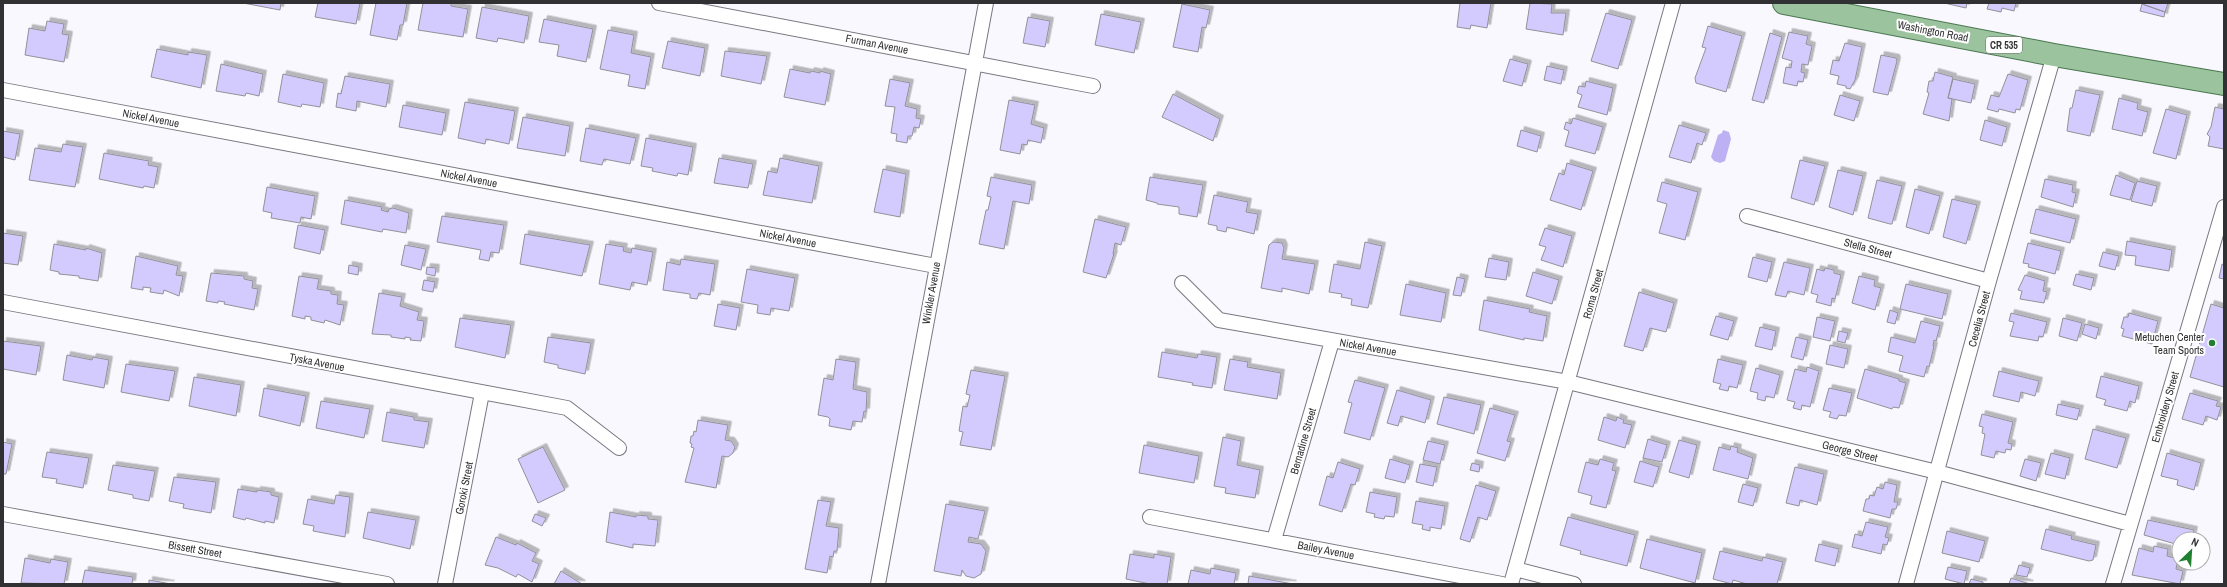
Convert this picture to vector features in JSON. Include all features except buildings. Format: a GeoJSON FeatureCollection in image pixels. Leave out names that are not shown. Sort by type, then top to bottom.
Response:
{"type":"FeatureCollection","features":[{"type":"Feature","properties":{"kind":"main road","name":"Washington Road"},"geometry":{"type":"LineString","coordinates":[[1784,3],[1845,9],[2054,55],[2224,84]]}},
{"type":"Feature","properties":{"kind":"street","name":"Furman Avenue"},"geometry":{"type":"LineString","coordinates":[[660,3],[1094,86]]}},
{"type":"Feature","properties":{"kind":"street","name":"Winkler Avenue"},"geometry":{"type":"LineString","coordinates":[[878,584],[973,62],[986,3]]}},
{"type":"Feature","properties":{"kind":"street","name":"Roma Street"},"geometry":{"type":"LineString","coordinates":[[1511,584],[1673,3]]}},
{"type":"Feature","properties":{"kind":"street","name":"Cecelia Street"},"geometry":{"type":"LineString","coordinates":[[1906,584],[1989,281],[2054,55]]}},
{"type":"Feature","properties":{"kind":"street","name":"Nickel Avenue"},"geometry":{"type":"LineString","coordinates":[[3,90],[936,266]]}},
{"type":"Feature","properties":{"kind":"street","name":"Embroidery Street"},"geometry":{"type":"LineString","coordinates":[[2113,584],[2224,207]]}},
{"type":"Feature","properties":{"kind":"street","name":"Stella Street"},"geometry":{"type":"LineString","coordinates":[[1747,216],[1989,281]]}},
{"type":"Feature","properties":{"kind":"street","name":"Nickel Avenue"},"geometry":{"type":"LineString","coordinates":[[1182,283],[1219,320],[1568,382]]}},
{"type":"Feature","properties":{"kind":"street","name":"Tyska Avenue"},"geometry":{"type":"LineString","coordinates":[[3,302],[567,408],[619,448]]}},
{"type":"Feature","properties":{"kind":"street","name":"Bernadine Street"},"geometry":{"type":"LineString","coordinates":[[1274,540],[1332,341]]}},
{"type":"Feature","properties":{"kind":"street","name":"George Street"},"geometry":{"type":"LineString","coordinates":[[1568,382],[1937,472],[2130,524]]}},
{"type":"Feature","properties":{"kind":"street","name":"Goroki Street"},"geometry":{"type":"LineString","coordinates":[[445,584],[482,393]]}},
{"type":"Feature","properties":{"kind":"street","name":"Bissett Street"},"geometry":{"type":"LineString","coordinates":[[3,514],[387,584]]}},
{"type":"Feature","properties":{"kind":"street","name":"Bailey Avenue"},"geometry":{"type":"LineString","coordinates":[[1150,517],[1502,584]]}},
{"type":"Feature","properties":{"kind":"street"},"geometry":{"type":"LineString","coordinates":[[1515,569],[1574,584]]}},
{"type":"Feature","properties":{"kind":"shaded area"},"geometry":{"type":"Polygon","coordinates":[[[1723,130],[1729,132],[1731,139],[1725,161],[1720,163],[1714,161],[1711,157],[1718,135],[1722,133],[1723,130]]]}},
{"type":"Feature","properties":{"kind":"place","name":"Metuchen Center Team Sports"},"geometry":{"type":"Point","coordinates":[2212,343]}}]}
